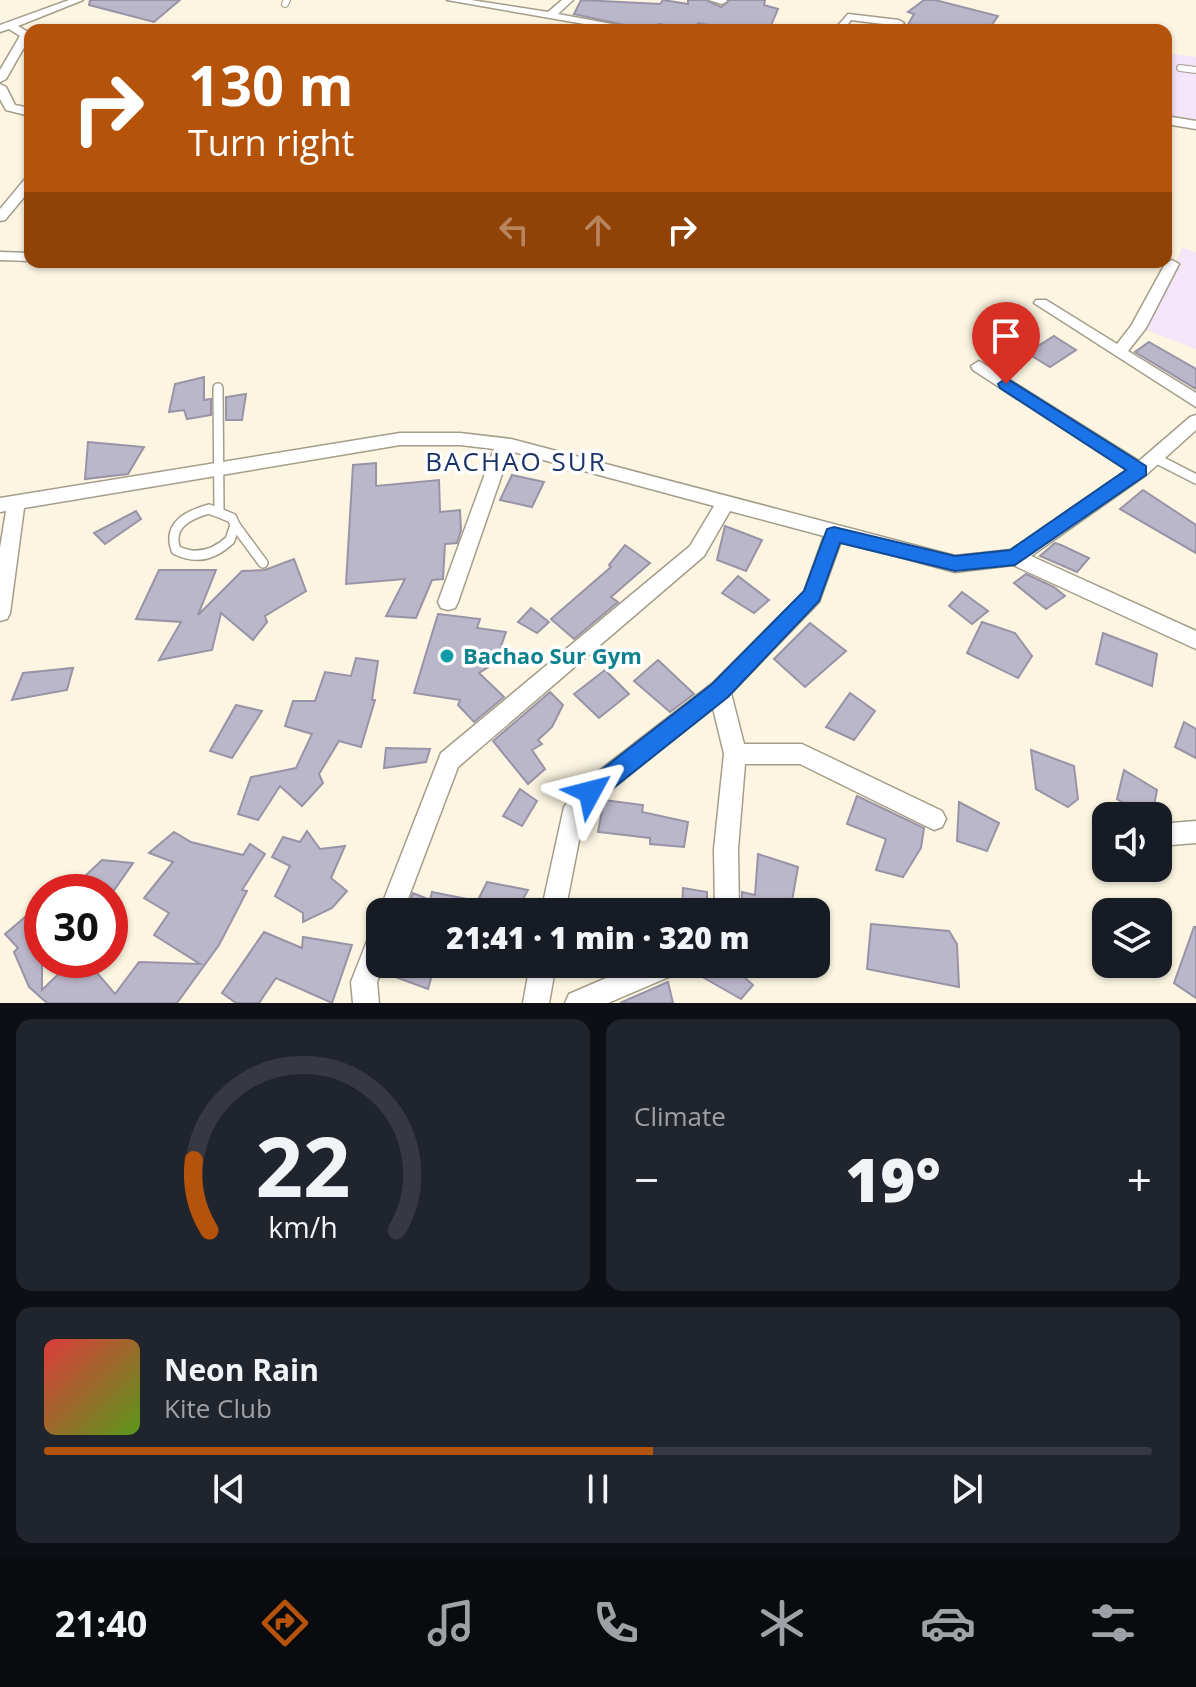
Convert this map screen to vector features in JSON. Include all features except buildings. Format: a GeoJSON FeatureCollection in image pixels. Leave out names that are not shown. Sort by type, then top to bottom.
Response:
{"type":"FeatureCollection","features":[{"type":"Feature","properties":{"kind":"street"},"geometry":{"type":"LineString","coordinates":[[4,27],[78,0]]}},
{"type":"Feature","properties":{"kind":"street"},"geometry":{"type":"LineString","coordinates":[[452,0],[552,17],[575,24]]}},
{"type":"Feature","properties":{"kind":"street"},"geometry":{"type":"LineString","coordinates":[[548,24],[568,0]]}},
{"type":"Feature","properties":{"kind":"street"},"geometry":{"type":"LineString","coordinates":[[843,24],[848,17],[899,23]]}},
{"type":"Feature","properties":{"kind":"street"},"geometry":{"type":"LineString","coordinates":[[4,27],[24,34]]}},
{"type":"Feature","properties":{"kind":"street"},"geometry":{"type":"LineString","coordinates":[[0,79],[24,38]]}},
{"type":"Feature","properties":{"kind":"street"},"geometry":{"type":"LineString","coordinates":[[0,87],[10,108],[24,111]]}},
{"type":"Feature","properties":{"kind":"street"},"geometry":{"type":"LineString","coordinates":[[1172,121],[1196,125]]}},
{"type":"Feature","properties":{"kind":"street"},"geometry":{"type":"LineString","coordinates":[[0,217],[24,189]]}},
{"type":"Feature","properties":{"kind":"street"},"geometry":{"type":"LineString","coordinates":[[0,256],[24,257]]}},
{"type":"Feature","properties":{"kind":"street"},"geometry":{"type":"LineString","coordinates":[[1119,352],[1138,328],[1170,268]]}},
{"type":"Feature","properties":{"kind":"street"},"geometry":{"type":"LineString","coordinates":[[1041,303],[1196,401]]}},
{"type":"Feature","properties":{"kind":"street"},"geometry":{"type":"LineString","coordinates":[[979,366],[1140,470]]}},
{"type":"Feature","properties":{"kind":"street"},"geometry":{"type":"LineString","coordinates":[[0,613],[8,504],[400,439],[460,439],[504,444],[955,564],[1015,557],[1140,470],[1196,421]]}},
{"type":"Feature","properties":{"kind":"street"},"geometry":{"type":"LineString","coordinates":[[448,602],[504,444]]}},
{"type":"Feature","properties":{"kind":"street"},"geometry":{"type":"LineString","coordinates":[[396,898],[449,760],[697,551],[725,504]]}},
{"type":"Feature","properties":{"kind":"street"},"geometry":{"type":"LineString","coordinates":[[556,898],[572,815],[590,792],[720,690],[812,596],[834,534]]}},
{"type":"Feature","properties":{"kind":"street"},"geometry":{"type":"LineString","coordinates":[[1015,557],[1196,640]]}},
{"type":"Feature","properties":{"kind":"street"},"geometry":{"type":"LineString","coordinates":[[720,690],[735,754],[726,849],[727,898]]}},
{"type":"Feature","properties":{"kind":"street"},"geometry":{"type":"LineString","coordinates":[[735,754],[802,754],[934,819]]}},
{"type":"Feature","properties":{"kind":"street"},"geometry":{"type":"LineString","coordinates":[[1172,834],[1196,832]]}},
{"type":"Feature","properties":{"kind":"street"},"geometry":{"type":"LineString","coordinates":[[366,977],[366,1003]]}},
{"type":"Feature","properties":{"kind":"street"},"geometry":{"type":"LineString","coordinates":[[536,1003],[540,978]]}},
{"type":"Feature","properties":{"kind":"street"},"geometry":{"type":"LineString","coordinates":[[578,1003],[636,978]]}},
{"type":"Feature","properties":{"kind":"lane"},"geometry":{"type":"LineString","coordinates":[[1180,68],[1196,70]]}},
{"type":"Feature","properties":{"kind":"lane"},"geometry":{"type":"LineString","coordinates":[[218,388],[219,510]]}},
{"type":"Feature","properties":{"kind":"lane"},"geometry":{"type":"LineString","coordinates":[[1155,458],[1196,479]]}},
{"type":"Feature","properties":{"kind":"lane"},"geometry":{"type":"LineString","coordinates":[[235,525],[230,540],[214,553],[192,556],[176,550],[172,536],[182,520],[200,511],[219,510],[232,518],[263,563]]}},
{"type":"Feature","properties":{"kind":"shaded area"},"geometry":{"type":"Polygon","coordinates":[[[1172,54],[1196,57],[1196,122],[1172,118],[1172,54]]]}},
{"type":"Feature","properties":{"kind":"shaded area"},"geometry":{"type":"Polygon","coordinates":[[[1182,248],[1196,252],[1196,349],[1147,330],[1182,248]]]}},
{"type":"Feature","properties":{"kind":"place","name":"Bachao Sur Gym"},"geometry":{"type":"Point","coordinates":[447,656]}},
{"type":"Feature","properties":{"kind":"district","name":"BACHAO SUR"},"geometry":{"type":"Point","coordinates":[516,462]}},
{"type":"Feature","properties":{"kind":"route"},"geometry":{"type":"LineString","coordinates":[[590,792],[720,690],[812,596],[834,534],[955,564],[1015,557],[1140,470],[1006,384]]}}]}
